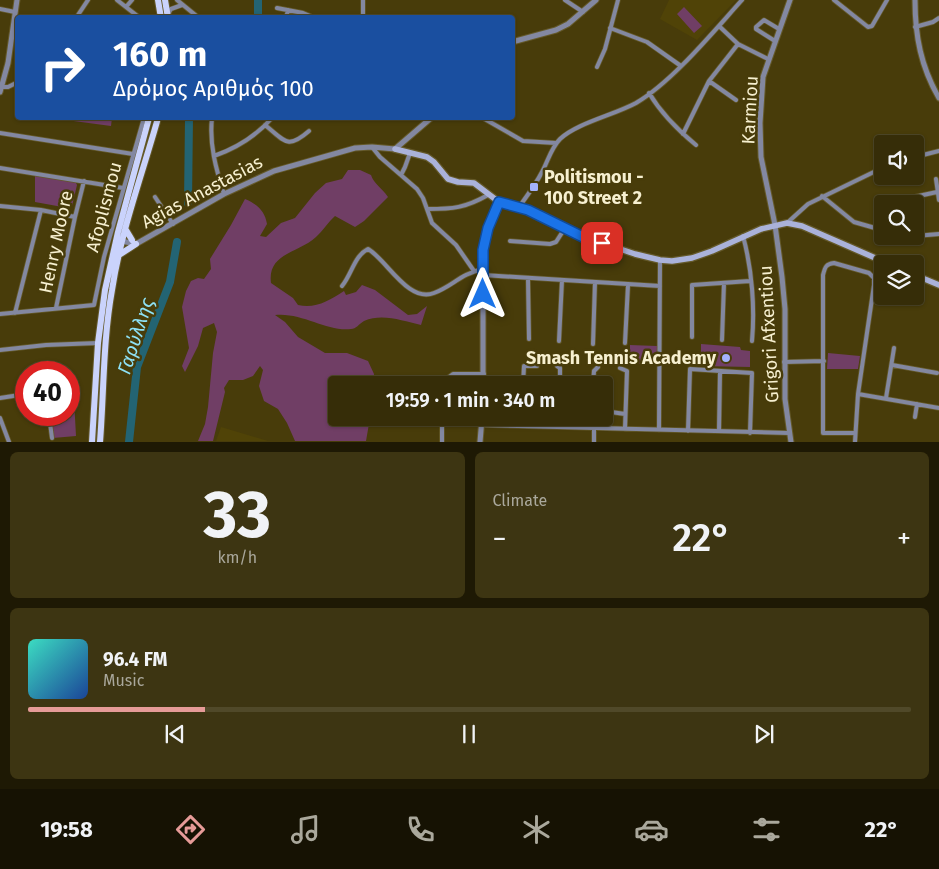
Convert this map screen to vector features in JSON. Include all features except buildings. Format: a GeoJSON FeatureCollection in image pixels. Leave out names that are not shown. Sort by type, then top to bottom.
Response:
{"type":"FeatureCollection","features":[{"type":"Feature","properties":{"kind":"main road"},"geometry":{"type":"LineString","coordinates":[[158,0],[160,15]]}},
{"type":"Feature","properties":{"kind":"main road"},"geometry":{"type":"LineString","coordinates":[[165,0],[168,15]]}},
{"type":"Feature","properties":{"kind":"main road"},"geometry":{"type":"LineString","coordinates":[[92,442],[98,343],[104,290],[121,239],[149,120]]}},
{"type":"Feature","properties":{"kind":"main road"},"geometry":{"type":"LineString","coordinates":[[100,442],[108,319],[121,239],[126,228],[157,120]]}},
{"type":"Feature","properties":{"kind":"main road","name":"Agias Anastasias"},"geometry":{"type":"LineString","coordinates":[[394,149],[430,159],[448,179],[474,183],[499,202],[538,214],[585,238],[660,260],[672,261],[692,258],[743,236],[787,223]]}},
{"type":"Feature","properties":{"kind":"main road"},"geometry":{"type":"LineString","coordinates":[[787,223],[802,226],[874,257]]}},
{"type":"Feature","properties":{"kind":"main road"},"geometry":{"type":"LineString","coordinates":[[119,255],[136,242],[126,228]]}},
{"type":"Feature","properties":{"kind":"main road"},"geometry":{"type":"LineString","coordinates":[[924,279],[939,285]]}},
{"type":"Feature","properties":{"kind":"street"},"geometry":{"type":"LineString","coordinates":[[1,89],[8,63],[17,0]]}},
{"type":"Feature","properties":{"kind":"street"},"geometry":{"type":"LineString","coordinates":[[79,15],[88,0]]}},
{"type":"Feature","properties":{"kind":"street"},"geometry":{"type":"LineString","coordinates":[[117,0],[136,15]]}},
{"type":"Feature","properties":{"kind":"street"},"geometry":{"type":"LineString","coordinates":[[126,7],[132,0]]}},
{"type":"Feature","properties":{"kind":"street"},"geometry":{"type":"LineString","coordinates":[[177,0],[195,15]]}},
{"type":"Feature","properties":{"kind":"street"},"geometry":{"type":"LineString","coordinates":[[363,0],[363,15]]}},
{"type":"Feature","properties":{"kind":"street"},"geometry":{"type":"LineString","coordinates":[[566,0],[583,12]]}},
{"type":"Feature","properties":{"kind":"street"},"geometry":{"type":"LineString","coordinates":[[515,41],[556,30],[571,22],[596,0]]}},
{"type":"Feature","properties":{"kind":"street"},"geometry":{"type":"LineString","coordinates":[[597,67],[605,49],[618,0]]}},
{"type":"Feature","properties":{"kind":"street"},"geometry":{"type":"LineString","coordinates":[[519,207],[541,174],[552,149],[560,139],[572,131],[636,103],[680,66],[742,0]]}},
{"type":"Feature","properties":{"kind":"street","name":"Karmiou"},"geometry":{"type":"LineString","coordinates":[[775,225],[761,157],[761,94],[768,59],[790,0]]}},
{"type":"Feature","properties":{"kind":"street"},"geometry":{"type":"LineString","coordinates":[[834,0],[868,27],[872,26],[887,0]]}},
{"type":"Feature","properties":{"kind":"street"},"geometry":{"type":"LineString","coordinates":[[915,0],[915,27],[920,54],[926,73],[938,96]]}},
{"type":"Feature","properties":{"kind":"street"},"geometry":{"type":"LineString","coordinates":[[168,15],[171,9],[182,6]]}},
{"type":"Feature","properties":{"kind":"street"},"geometry":{"type":"LineString","coordinates":[[277,8],[305,15]]}},
{"type":"Feature","properties":{"kind":"street"},"geometry":{"type":"LineString","coordinates":[[0,9],[15,12]]}},
{"type":"Feature","properties":{"kind":"street"},"geometry":{"type":"LineString","coordinates":[[287,15],[288,10]]}},
{"type":"Feature","properties":{"kind":"street"},"geometry":{"type":"LineString","coordinates":[[915,27],[933,22],[939,18]]}},
{"type":"Feature","properties":{"kind":"street"},"geometry":{"type":"LineString","coordinates":[[775,41],[756,29],[756,27],[764,20],[779,29]]}},
{"type":"Feature","properties":{"kind":"street"},"geometry":{"type":"LineString","coordinates":[[719,26],[738,44],[768,59]]}},
{"type":"Feature","properties":{"kind":"street"},"geometry":{"type":"LineString","coordinates":[[610,28],[647,42],[680,66]]}},
{"type":"Feature","properties":{"kind":"street"},"geometry":{"type":"LineString","coordinates":[[683,134],[709,81],[738,44]]}},
{"type":"Feature","properties":{"kind":"street"},"geometry":{"type":"LineString","coordinates":[[709,81],[736,100]]}},
{"type":"Feature","properties":{"kind":"street"},"geometry":{"type":"LineString","coordinates":[[1,89],[15,84]]}},
{"type":"Feature","properties":{"kind":"street"},"geometry":{"type":"LineString","coordinates":[[649,93],[654,102],[683,134],[696,145]]}},
{"type":"Feature","properties":{"kind":"street","name":"Afoplismou"},"geometry":{"type":"LineString","coordinates":[[56,308],[94,305],[104,256],[143,120]]}},
{"type":"Feature","properties":{"kind":"street"},"geometry":{"type":"LineString","coordinates":[[212,120],[211,133],[214,156],[224,194]]}},
{"type":"Feature","properties":{"kind":"street"},"geometry":{"type":"LineString","coordinates":[[214,156],[235,148],[270,120]]}},
{"type":"Feature","properties":{"kind":"street"},"geometry":{"type":"LineString","coordinates":[[394,149],[429,120]]}},
{"type":"Feature","properties":{"kind":"street"},"geometry":{"type":"LineString","coordinates":[[486,120],[523,141],[556,144]]}},
{"type":"Feature","properties":{"kind":"street"},"geometry":{"type":"LineString","coordinates":[[265,125],[286,141],[294,143],[309,131]]}},
{"type":"Feature","properties":{"kind":"street"},"geometry":{"type":"LineString","coordinates":[[0,132],[133,154]]}},
{"type":"Feature","properties":{"kind":"street"},"geometry":{"type":"LineString","coordinates":[[372,147],[380,157],[417,189],[432,223],[456,245],[474,271]]}},
{"type":"Feature","properties":{"kind":"street","name":"Agias Anastasias"},"geometry":{"type":"LineString","coordinates":[[121,239],[136,242],[173,224],[224,194],[274,171],[346,150],[372,147],[394,149]]}},
{"type":"Feature","properties":{"kind":"street"},"geometry":{"type":"LineString","coordinates":[[924,155],[939,151]]}},
{"type":"Feature","properties":{"kind":"street"},"geometry":{"type":"LineString","coordinates":[[401,174],[410,153]]}},
{"type":"Feature","properties":{"kind":"street"},"geometry":{"type":"LineString","coordinates":[[0,168],[123,188]]}},
{"type":"Feature","properties":{"kind":"street"},"geometry":{"type":"LineString","coordinates":[[787,223],[808,204],[874,172]]}},
{"type":"Feature","properties":{"kind":"street"},"geometry":{"type":"LineString","coordinates":[[936,179],[939,200]]}},
{"type":"Feature","properties":{"kind":"street","name":"Henry Moore"},"geometry":{"type":"LineString","coordinates":[[56,308],[74,217],[84,182]]}},
{"type":"Feature","properties":{"kind":"street"},"geometry":{"type":"LineString","coordinates":[[923,195],[937,192]]}},
{"type":"Feature","properties":{"kind":"street"},"geometry":{"type":"LineString","coordinates":[[427,209],[458,208],[478,201],[488,195]]}},
{"type":"Feature","properties":{"kind":"street"},"geometry":{"type":"LineString","coordinates":[[822,196],[854,222],[874,228]]}},
{"type":"Feature","properties":{"kind":"street"},"geometry":{"type":"LineString","coordinates":[[155,197],[173,224]]}},
{"type":"Feature","properties":{"kind":"street"},"geometry":{"type":"LineString","coordinates":[[450,376],[453,374],[484,374],[483,272],[485,238],[499,202]]}},
{"type":"Feature","properties":{"kind":"street"},"geometry":{"type":"LineString","coordinates":[[0,206],[41,210],[74,217]]}},
{"type":"Feature","properties":{"kind":"street"},"geometry":{"type":"LineString","coordinates":[[15,313],[41,210]]}},
{"type":"Feature","properties":{"kind":"street","name":"Grigori Afxentiou"},"geometry":{"type":"LineString","coordinates":[[775,225],[785,310],[785,399],[791,442]]}},
{"type":"Feature","properties":{"kind":"street"},"geometry":{"type":"LineString","coordinates":[[510,241],[550,244],[556,242],[566,228]]}},
{"type":"Feature","properties":{"kind":"street"},"geometry":{"type":"LineString","coordinates":[[924,235],[939,234]]}},
{"type":"Feature","properties":{"kind":"street"},"geometry":{"type":"LineString","coordinates":[[743,236],[754,326],[752,341]]}},
{"type":"Feature","properties":{"kind":"street"},"geometry":{"type":"LineString","coordinates":[[342,286],[358,257],[368,249],[413,291],[422,294],[432,294],[463,275],[474,271],[528,278],[660,286]]}},
{"type":"Feature","properties":{"kind":"street"},"geometry":{"type":"LineString","coordinates":[[659,430],[660,260]]}},
{"type":"Feature","properties":{"kind":"street"},"geometry":{"type":"LineString","coordinates":[[855,433],[824,433],[823,275],[825,267],[834,263],[869,272],[874,278],[858,394],[855,442]]}},
{"type":"Feature","properties":{"kind":"street"},"geometry":{"type":"LineString","coordinates":[[528,278],[529,339]]}},
{"type":"Feature","properties":{"kind":"street"},"geometry":{"type":"LineString","coordinates":[[559,341],[562,280]]}},
{"type":"Feature","properties":{"kind":"street"},"geometry":{"type":"LineString","coordinates":[[692,337],[692,285],[750,281]]}},
{"type":"Feature","properties":{"kind":"street"},"geometry":{"type":"LineString","coordinates":[[593,344],[595,282]]}},
{"type":"Feature","properties":{"kind":"street"},"geometry":{"type":"LineString","coordinates":[[722,340],[724,283]]}},
{"type":"Feature","properties":{"kind":"street"},"geometry":{"type":"LineString","coordinates":[[625,343],[628,285]]}},
{"type":"Feature","properties":{"kind":"street"},"geometry":{"type":"LineString","coordinates":[[0,314],[56,308]]}},
{"type":"Feature","properties":{"kind":"street"},"geometry":{"type":"LineString","coordinates":[[0,350],[46,345],[98,343]]}},
{"type":"Feature","properties":{"kind":"street"},"geometry":{"type":"LineString","coordinates":[[886,398],[894,348]]}},
{"type":"Feature","properties":{"kind":"street"},"geometry":{"type":"LineString","coordinates":[[784,362],[824,362]]}},
{"type":"Feature","properties":{"kind":"street"},"geometry":{"type":"LineString","coordinates":[[892,365],[937,373]]}},
{"type":"Feature","properties":{"kind":"street"},"geometry":{"type":"LineString","coordinates":[[523,376],[524,366],[537,366]]}},
{"type":"Feature","properties":{"kind":"street"},"geometry":{"type":"LineString","coordinates":[[557,366],[560,368],[560,376]]}},
{"type":"Feature","properties":{"kind":"street"},"geometry":{"type":"LineString","coordinates":[[594,376],[594,371],[598,367]]}},
{"type":"Feature","properties":{"kind":"street"},"geometry":{"type":"LineString","coordinates":[[620,368],[627,371],[625,429]]}},
{"type":"Feature","properties":{"kind":"street"},"geometry":{"type":"LineString","coordinates":[[688,431],[690,370],[752,373],[750,433]]}},
{"type":"Feature","properties":{"kind":"street"},"geometry":{"type":"LineString","coordinates":[[719,431],[720,372]]}},
{"type":"Feature","properties":{"kind":"street"},"geometry":{"type":"LineString","coordinates":[[858,394],[939,408]]}},
{"type":"Feature","properties":{"kind":"street"},"geometry":{"type":"LineString","coordinates":[[0,398],[15,396]]}},
{"type":"Feature","properties":{"kind":"street"},"geometry":{"type":"LineString","coordinates":[[915,417],[917,404]]}},
{"type":"Feature","properties":{"kind":"street"},"geometry":{"type":"LineString","coordinates":[[613,413],[625,414]]}},
{"type":"Feature","properties":{"kind":"street"},"geometry":{"type":"LineString","coordinates":[[0,418],[9,442]]}},
{"type":"Feature","properties":{"kind":"street"},"geometry":{"type":"LineString","coordinates":[[50,426],[52,438]]}},
{"type":"Feature","properties":{"kind":"street"},"geometry":{"type":"LineString","coordinates":[[442,426],[442,442]]}},
{"type":"Feature","properties":{"kind":"street"},"geometry":{"type":"LineString","coordinates":[[480,442],[482,426]]}},
{"type":"Feature","properties":{"kind":"street"},"geometry":{"type":"LineString","coordinates":[[559,426],[790,433]]}},
{"type":"Feature","properties":{"kind":"street"},"geometry":{"type":"LineString","coordinates":[[594,428],[594,442]]}},
{"type":"Feature","properties":{"kind":"shaded area"},"geometry":{"type":"Polygon","coordinates":[[[669,0],[736,0],[697,40],[660,19],[669,0]]]}},
{"type":"Feature","properties":{"kind":"shaded area"},"geometry":{"type":"Polygon","coordinates":[[[684,7],[702,26],[694,33],[677,14],[684,7]]]}},
{"type":"Feature","properties":{"kind":"shaded area"},"geometry":{"type":"Polygon","coordinates":[[[66,120],[112,120],[111,126],[66,120]]]}},
{"type":"Feature","properties":{"kind":"shaded area"},"geometry":{"type":"Polygon","coordinates":[[[348,170],[360,170],[371,175],[388,197],[364,221],[355,227],[335,216],[316,237],[279,259],[271,273],[271,283],[293,298],[298,305],[304,306],[322,303],[344,291],[346,295],[356,292],[362,285],[375,290],[408,315],[417,314],[427,306],[421,325],[392,318],[378,318],[364,321],[353,329],[342,329],[295,316],[275,315],[285,322],[298,337],[325,353],[347,353],[368,361],[374,376],[328,376],[328,426],[369,426],[366,441],[295,441],[278,409],[264,401],[259,386],[263,370],[260,366],[253,376],[243,380],[229,380],[224,388],[225,392],[213,441],[198,441],[205,424],[208,407],[217,332],[214,323],[203,328],[198,346],[185,372],[182,366],[189,348],[182,307],[191,281],[198,278],[204,279],[211,269],[210,259],[245,199],[257,206],[264,215],[267,224],[260,236],[266,237],[281,223],[295,218],[315,193],[326,183],[342,179],[348,170]]]}},
{"type":"Feature","properties":{"kind":"shaded area"},"geometry":{"type":"Polygon","coordinates":[[[35,175],[75,181],[77,185],[72,206],[68,208],[35,202],[35,175]]]}},
{"type":"Feature","properties":{"kind":"shaded area","name":"Smash Tennis Academy"},"geometry":{"type":"Polygon","coordinates":[[[701,344],[740,347],[741,350],[750,351],[750,367],[701,366],[701,344]]]}},
{"type":"Feature","properties":{"kind":"shaded area"},"geometry":{"type":"Polygon","coordinates":[[[630,345],[657,346],[657,364],[630,364],[630,345]]]}},
{"type":"Feature","properties":{"kind":"shaded area"},"geometry":{"type":"Polygon","coordinates":[[[828,353],[860,356],[858,369],[827,369],[828,353]]]}},
{"type":"Feature","properties":{"kind":"shaded area"},"geometry":{"type":"Polygon","coordinates":[[[51,426],[75,426],[76,436],[53,438],[51,426]]]}},
{"type":"Feature","properties":{"kind":"shaded area"},"geometry":{"type":"Polygon","coordinates":[[[221,427],[268,441],[216,441],[221,427]]]}},
{"type":"Feature","properties":{"kind":"waterway","name":"Γαρύλλης"},"geometry":{"type":"LineString","coordinates":[[258,0],[258,15]]}},
{"type":"Feature","properties":{"kind":"waterway","name":"Γαρύλλης"},"geometry":{"type":"LineString","coordinates":[[188,203],[189,120]]}},
{"type":"Feature","properties":{"kind":"waterway","name":"Γαρύλλης"},"geometry":{"type":"LineString","coordinates":[[129,442],[137,367],[170,282],[177,242]]}},
{"type":"Feature","properties":{"kind":"place","name":"Politismou - 100 Street 2"},"geometry":{"type":"Point","coordinates":[534,187]}},
{"type":"Feature","properties":{"kind":"place","name":"Smash Tennis Academy"},"geometry":{"type":"Point","coordinates":[726,358]}},
{"type":"Feature","properties":{"kind":"route"},"geometry":{"type":"LineString","coordinates":[[483,294],[483,250],[485,238],[499,202],[528,210],[585,238],[602,243]]}}]}
